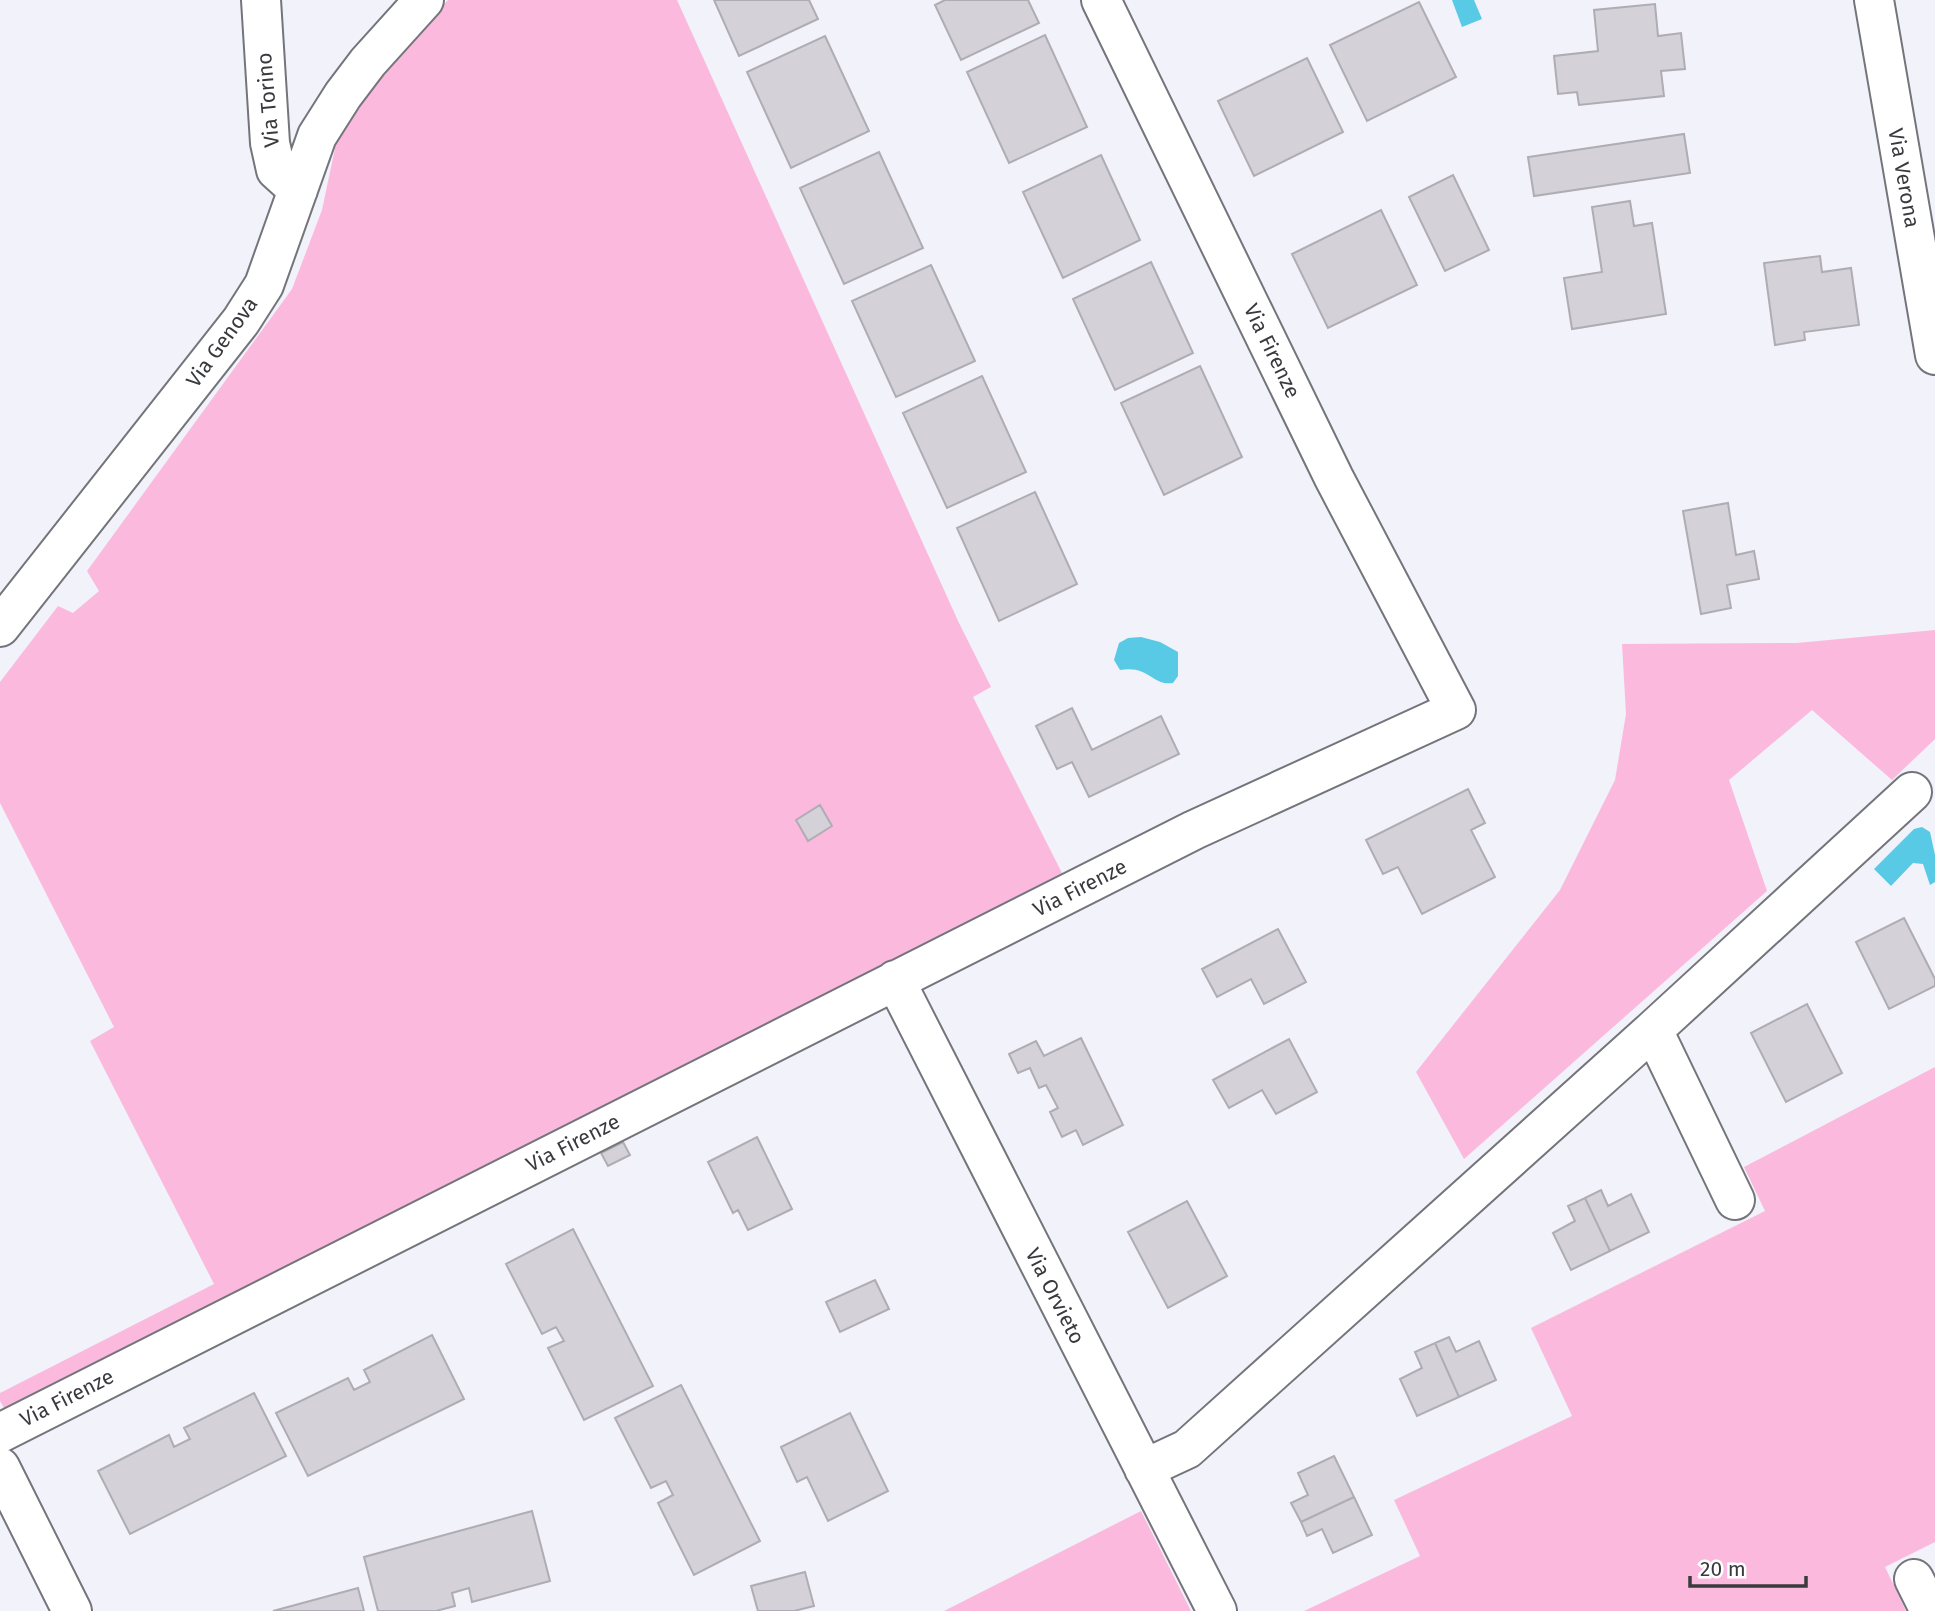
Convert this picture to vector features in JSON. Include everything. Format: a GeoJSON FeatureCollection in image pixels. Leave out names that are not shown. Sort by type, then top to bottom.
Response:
{"type":"FeatureCollection","features":[{"type":"Feature","properties":{"kind":"street","name":"Via Torino"},"geometry":{"type":"LineString","coordinates":[[261,0],[270,143],[276,170],[298,190]]}},
{"type":"Feature","properties":{"kind":"street","name":"Via Genova"},"geometry":{"type":"LineString","coordinates":[[0,627],[241,321],[264,285],[317,136],[368,62],[424,0]]}},
{"type":"Feature","properties":{"kind":"street","name":"Via Firenze"},"geometry":{"type":"LineString","coordinates":[[0,1433],[1194,830],[1456,710],[1334,478],[1101,0]]}},
{"type":"Feature","properties":{"kind":"street","name":"Via Verona"},"geometry":{"type":"LineString","coordinates":[[1874,0],[1935,355]]}},
{"type":"Feature","properties":{"kind":"street"},"geometry":{"type":"LineString","coordinates":[[1143,1469],[1187,1449],[1653,1030],[1912,792]]}},
{"type":"Feature","properties":{"kind":"street","name":"Via Orvieto"},"geometry":{"type":"LineString","coordinates":[[895,980],[1217,1611]]}},
{"type":"Feature","properties":{"kind":"street"},"geometry":{"type":"LineString","coordinates":[[1653,1030],[1735,1200]]}},
{"type":"Feature","properties":{"kind":"street"},"geometry":{"type":"LineString","coordinates":[[0,1467],[72,1611]]}},
{"type":"Feature","properties":{"kind":"shaded area"},"geometry":{"type":"Polygon","coordinates":[[[448,0],[677,0],[959,623],[991,687],[973,697],[1064,877],[871,977],[4,1408],[0,1393],[214,1284],[90,1041],[114,1027],[0,803],[0,682],[58,606],[73,613],[99,591],[87,571],[292,289],[322,210],[338,134],[372,81],[448,0]]]}},
{"type":"Feature","properties":{"kind":"shaded area"},"geometry":{"type":"Polygon","coordinates":[[[1935,630],[1935,739],[1892,780],[1812,710],[1729,780],[1767,891],[1464,1159],[1416,1072],[1560,890],[1615,780],[1626,714],[1622,644],[1797,643],[1935,630]]]}},
{"type":"Feature","properties":{"kind":"shaded area"},"geometry":{"type":"Polygon","coordinates":[[[1935,1067],[1935,1542],[1885,1567],[1906,1611],[1304,1611],[1420,1556],[1394,1500],[1572,1416],[1531,1328],[1765,1211],[1744,1167],[1935,1067]]]}},
{"type":"Feature","properties":{"kind":"shaded area"},"geometry":{"type":"Polygon","coordinates":[[[1141,1511],[1191,1611],[944,1611],[1141,1511]]]}},
{"type":"Feature","properties":{"kind":"water"},"geometry":{"type":"Polygon","coordinates":[[[1452,0],[1474,0],[1482,19],[1462,27],[1452,0]]]}},
{"type":"Feature","properties":{"kind":"water"},"geometry":{"type":"Polygon","coordinates":[[[1141,637],[1160,642],[1178,652],[1178,676],[1173,683],[1160,682],[1138,670],[1120,670],[1114,660],[1119,643],[1128,638],[1141,637]]]}},
{"type":"Feature","properties":{"kind":"water"},"geometry":{"type":"Polygon","coordinates":[[[1922,827],[1930,832],[1935,855],[1935,882],[1930,885],[1923,864],[1913,863],[1891,886],[1874,869],[1914,829],[1922,827]]]}},
{"type":"Feature","properties":{"kind":"building"},"geometry":{"type":"Polygon","coordinates":[[[714,0],[809,0],[818,19],[739,56],[714,0]]]}},
{"type":"Feature","properties":{"kind":"building"},"geometry":{"type":"Polygon","coordinates":[[[945,0],[1028,0],[1039,23],[961,60],[935,5],[945,0]]]}},
{"type":"Feature","properties":{"kind":"building"},"geometry":{"type":"Polygon","coordinates":[[[1419,2],[1456,77],[1367,121],[1330,45],[1419,2]]]}},
{"type":"Feature","properties":{"kind":"building"},"geometry":{"type":"Polygon","coordinates":[[[1655,4],[1658,36],[1681,33],[1685,69],[1661,71],[1664,96],[1579,105],[1577,92],[1558,94],[1554,56],[1598,51],[1594,10],[1655,4]]]}},
{"type":"Feature","properties":{"kind":"building"},"geometry":{"type":"Polygon","coordinates":[[[1045,35],[1087,127],[1009,163],[967,72],[1045,35]]]}},
{"type":"Feature","properties":{"kind":"building"},"geometry":{"type":"Polygon","coordinates":[[[825,36],[869,131],[791,168],[747,72],[825,36]]]}},
{"type":"Feature","properties":{"kind":"building"},"geometry":{"type":"Polygon","coordinates":[[[1307,58],[1343,132],[1254,176],[1218,101],[1307,58]]]}},
{"type":"Feature","properties":{"kind":"building"},"geometry":{"type":"Polygon","coordinates":[[[1684,134],[1690,173],[1534,196],[1528,157],[1684,134]]]}},
{"type":"Feature","properties":{"kind":"building"},"geometry":{"type":"Polygon","coordinates":[[[879,152],[923,248],[844,284],[800,188],[879,152]]]}},
{"type":"Feature","properties":{"kind":"building"},"geometry":{"type":"Polygon","coordinates":[[[1101,155],[1140,240],[1063,278],[1023,192],[1101,155]]]}},
{"type":"Feature","properties":{"kind":"building"},"geometry":{"type":"Polygon","coordinates":[[[1453,175],[1489,250],[1445,271],[1409,197],[1453,175]]]}},
{"type":"Feature","properties":{"kind":"building"},"geometry":{"type":"Polygon","coordinates":[[[1630,201],[1634,226],[1652,223],[1666,314],[1572,329],[1564,278],[1602,272],[1592,207],[1630,201]]]}},
{"type":"Feature","properties":{"kind":"building"},"geometry":{"type":"Polygon","coordinates":[[[1381,210],[1417,285],[1328,328],[1292,254],[1381,210]]]}},
{"type":"Feature","properties":{"kind":"building"},"geometry":{"type":"Polygon","coordinates":[[[1820,256],[1822,272],[1851,268],[1859,325],[1804,332],[1805,340],[1775,345],[1764,263],[1820,256]]]}},
{"type":"Feature","properties":{"kind":"building"},"geometry":{"type":"Polygon","coordinates":[[[1151,262],[1193,353],[1115,390],[1073,299],[1151,262]]]}},
{"type":"Feature","properties":{"kind":"building"},"geometry":{"type":"Polygon","coordinates":[[[931,265],[975,361],[896,397],[852,301],[931,265]]]}},
{"type":"Feature","properties":{"kind":"building"},"geometry":{"type":"Polygon","coordinates":[[[1200,366],[1242,457],[1164,495],[1121,403],[1200,366]]]}},
{"type":"Feature","properties":{"kind":"building"},"geometry":{"type":"Polygon","coordinates":[[[982,376],[1026,472],[947,508],[903,413],[982,376]]]}},
{"type":"Feature","properties":{"kind":"building"},"geometry":{"type":"Polygon","coordinates":[[[1035,492],[1077,584],[999,621],[957,528],[1035,492]]]}},
{"type":"Feature","properties":{"kind":"building"},"geometry":{"type":"Polygon","coordinates":[[[1728,503],[1736,555],[1754,551],[1759,579],[1727,585],[1731,608],[1701,614],[1683,511],[1728,503]]]}},
{"type":"Feature","properties":{"kind":"building"},"geometry":{"type":"Polygon","coordinates":[[[1072,708],[1092,750],[1161,716],[1179,754],[1089,797],[1072,762],[1057,769],[1036,726],[1072,708]]]}},
{"type":"Feature","properties":{"kind":"building"},"geometry":{"type":"Polygon","coordinates":[[[1468,789],[1485,823],[1471,830],[1495,877],[1422,914],[1398,867],[1383,874],[1366,840],[1468,789]]]}},
{"type":"Feature","properties":{"kind":"building"},"geometry":{"type":"Polygon","coordinates":[[[820,805],[832,826],[808,841],[796,820],[820,805]]]}},
{"type":"Feature","properties":{"kind":"building"},"geometry":{"type":"Polygon","coordinates":[[[1904,918],[1935,979],[1935,986],[1889,1009],[1856,942],[1904,918]]]}},
{"type":"Feature","properties":{"kind":"building"},"geometry":{"type":"Polygon","coordinates":[[[1278,929],[1306,982],[1264,1004],[1251,979],[1217,997],[1202,969],[1278,929]]]}},
{"type":"Feature","properties":{"kind":"building"},"geometry":{"type":"Polygon","coordinates":[[[1807,1004],[1842,1073],[1786,1102],[1751,1033],[1807,1004]]]}},
{"type":"Feature","properties":{"kind":"building"},"geometry":{"type":"Polygon","coordinates":[[[1081,1038],[1123,1125],[1083,1145],[1076,1130],[1062,1137],[1050,1112],[1058,1108],[1046,1085],[1039,1088],[1030,1068],[1018,1073],[1009,1054],[1036,1041],[1044,1056],[1081,1038]]]}},
{"type":"Feature","properties":{"kind":"building"},"geometry":{"type":"Polygon","coordinates":[[[1289,1039],[1317,1092],[1276,1114],[1262,1090],[1229,1108],[1213,1080],[1289,1039]]]}},
{"type":"Feature","properties":{"kind":"building"},"geometry":{"type":"Polygon","coordinates":[[[757,1137],[792,1209],[748,1230],[738,1210],[733,1213],[708,1162],[757,1137]]]}},
{"type":"Feature","properties":{"kind":"building"},"geometry":{"type":"Polygon","coordinates":[[[623,1142],[630,1155],[608,1166],[601,1153],[623,1142]]]}},
{"type":"Feature","properties":{"kind":"building"},"geometry":{"type":"Polygon","coordinates":[[[1601,1190],[1608,1206],[1631,1194],[1649,1232],[1610,1251],[1585,1198],[1601,1190]]]}},
{"type":"Feature","properties":{"kind":"building"},"geometry":{"type":"Polygon","coordinates":[[[1585,1198],[1610,1251],[1571,1270],[1553,1233],[1575,1221],[1568,1206],[1585,1198]]]}},
{"type":"Feature","properties":{"kind":"building"},"geometry":{"type":"Polygon","coordinates":[[[1187,1201],[1227,1276],[1168,1308],[1128,1232],[1187,1201]]]}},
{"type":"Feature","properties":{"kind":"building"},"geometry":{"type":"Polygon","coordinates":[[[573,1229],[653,1386],[584,1420],[548,1348],[564,1341],[556,1327],[542,1334],[506,1264],[573,1229]]]}},
{"type":"Feature","properties":{"kind":"building"},"geometry":{"type":"Polygon","coordinates":[[[875,1280],[889,1309],[840,1332],[826,1302],[875,1280]]]}},
{"type":"Feature","properties":{"kind":"building"},"geometry":{"type":"Polygon","coordinates":[[[432,1335],[464,1399],[308,1476],[276,1413],[348,1378],[354,1390],[370,1382],[364,1370],[432,1335]]]}},
{"type":"Feature","properties":{"kind":"building"},"geometry":{"type":"Polygon","coordinates":[[[1449,1337],[1456,1352],[1479,1341],[1496,1380],[1459,1397],[1435,1343],[1449,1337]]]}},
{"type":"Feature","properties":{"kind":"building"},"geometry":{"type":"Polygon","coordinates":[[[1435,1343],[1459,1397],[1417,1416],[1400,1379],[1422,1368],[1415,1352],[1435,1343]]]}},
{"type":"Feature","properties":{"kind":"building"},"geometry":{"type":"Polygon","coordinates":[[[681,1385],[760,1541],[694,1575],[658,1503],[673,1495],[666,1481],[651,1488],[615,1418],[681,1385]]]}},
{"type":"Feature","properties":{"kind":"building"},"geometry":{"type":"Polygon","coordinates":[[[254,1393],[286,1456],[130,1534],[98,1471],[169,1435],[174,1447],[190,1439],[184,1428],[254,1393]]]}},
{"type":"Feature","properties":{"kind":"building"},"geometry":{"type":"Polygon","coordinates":[[[850,1413],[888,1491],[828,1521],[807,1477],[797,1482],[781,1447],[850,1413]]]}},
{"type":"Feature","properties":{"kind":"building"},"geometry":{"type":"Polygon","coordinates":[[[1334,1456],[1354,1497],[1301,1522],[1291,1503],[1308,1495],[1298,1473],[1334,1456]]]}},
{"type":"Feature","properties":{"kind":"building"},"geometry":{"type":"Polygon","coordinates":[[[1354,1497],[1372,1535],[1333,1553],[1322,1529],[1307,1536],[1301,1522],[1354,1497]]]}},
{"type":"Feature","properties":{"kind":"building"},"geometry":{"type":"Polygon","coordinates":[[[532,1511],[550,1581],[472,1602],[469,1588],[452,1593],[455,1606],[436,1611],[378,1611],[364,1557],[532,1511]]]}},
{"type":"Feature","properties":{"kind":"building"},"geometry":{"type":"Polygon","coordinates":[[[805,1572],[814,1606],[794,1611],[758,1611],[751,1586],[805,1572]]]}},
{"type":"Feature","properties":{"kind":"building"},"geometry":{"type":"Polygon","coordinates":[[[358,1588],[364,1611],[273,1611],[358,1588]]]}}]}
